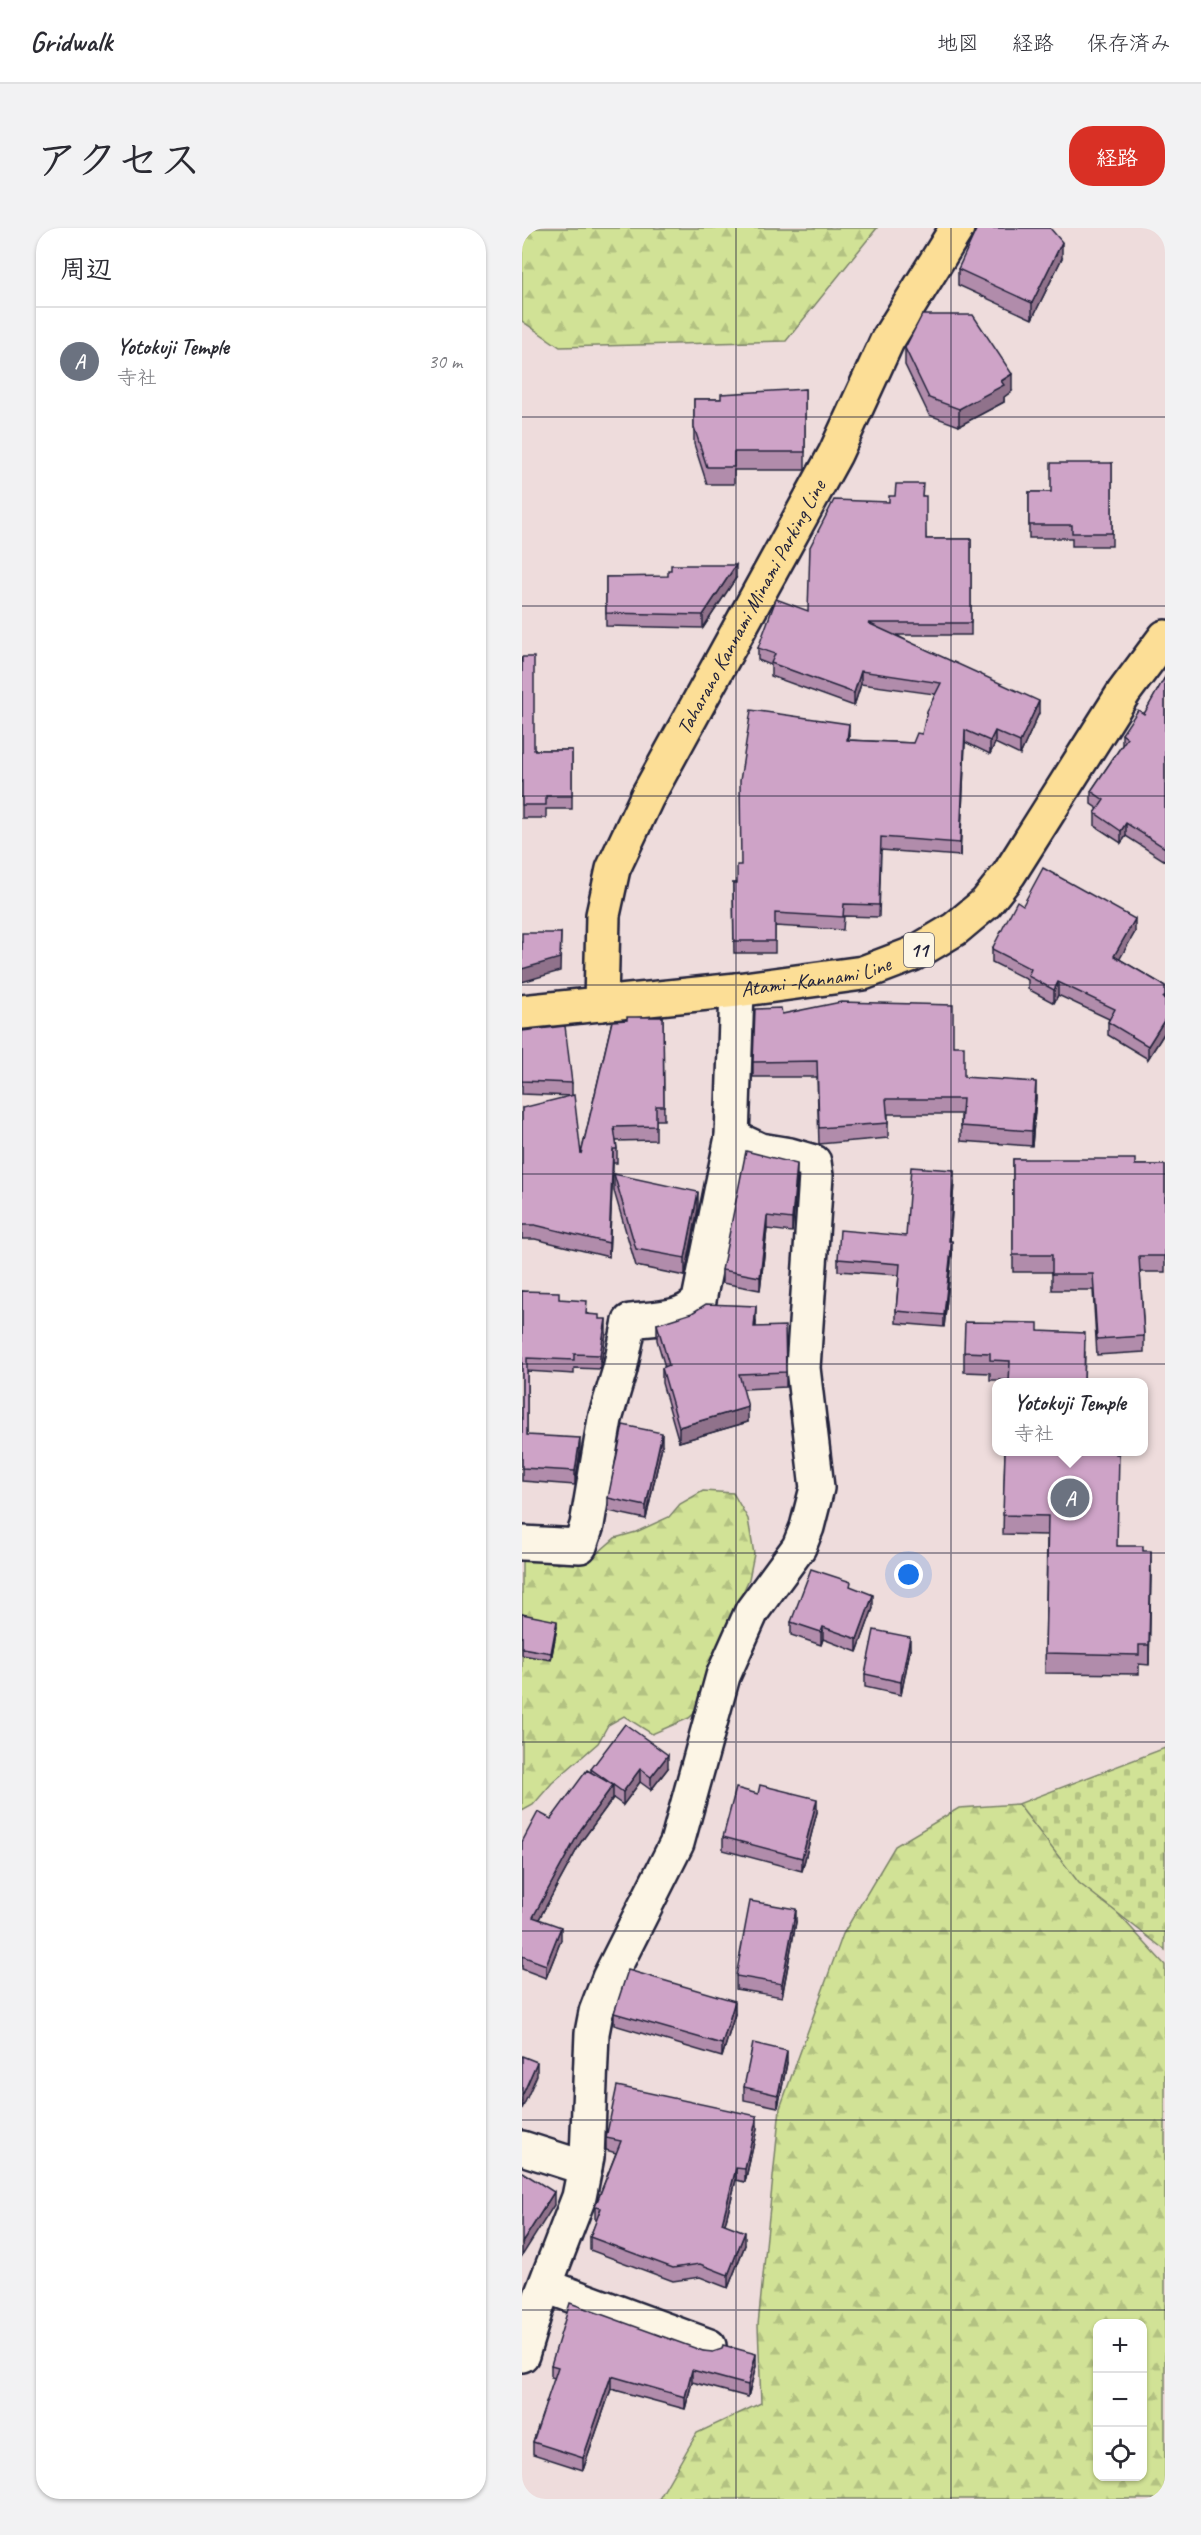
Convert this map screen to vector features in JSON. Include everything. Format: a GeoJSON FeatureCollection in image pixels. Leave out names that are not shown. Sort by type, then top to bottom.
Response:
{"type":"FeatureCollection","features":[{"type":"Feature","properties":{"kind":"main road","name":"Taharano Kannami Minami Parking Line"},"geometry":{"type":"LineString","coordinates":[[601,1004],[603,915],[613,869],[647,797],[835,454],[887,341],[957,228]]}},
{"type":"Feature","properties":{"kind":"main road","name":"Atami -Kannami Line"},"geometry":{"type":"LineString","coordinates":[[522,1012],[737,990],[863,973],[913,954],[955,928],[978,910],[1009,874],[1124,692],[1165,637]]}},
{"type":"Feature","properties":{"kind":"street"},"geometry":{"type":"LineString","coordinates":[[522,1543],[580,1546],[587,1525],[605,1419],[620,1369],[630,1321],[678,1315],[692,1310],[699,1300],[732,1137],[737,990]]}},
{"type":"Feature","properties":{"kind":"street"},"geometry":{"type":"LineString","coordinates":[[522,2355],[579,2197],[585,2168],[592,2033],[596,2012],[609,1978],[677,1843],[723,1676],[752,1611],[799,1547],[807,1527],[817,1488],[804,1368],[816,1176],[814,1162],[760,1150],[732,1137]]}},
{"type":"Feature","properties":{"kind":"street"},"geometry":{"type":"LineString","coordinates":[[522,2148],[585,2168]]}},
{"type":"Feature","properties":{"kind":"street"},"geometry":{"type":"LineString","coordinates":[[546,2286],[709,2346]]}},
{"type":"Feature","properties":{"kind":"green space"},"geometry":{"type":"Polygon","coordinates":[[[522,228],[877,228],[786,341],[560,347],[522,321],[522,228]]]}},
{"type":"Feature","properties":{"kind":"green space"},"geometry":{"type":"Polygon","coordinates":[[[703,1491],[733,1493],[748,1519],[754,1554],[749,1579],[717,1649],[713,1696],[689,1718],[652,1734],[624,1716],[608,1725],[598,1743],[552,1783],[533,1805],[522,1811],[522,1549],[558,1564],[592,1558],[615,1538],[636,1532],[669,1517],[680,1504],[703,1491]]]}},
{"type":"Feature","properties":{"kind":"green space"},"geometry":{"type":"Polygon","coordinates":[[[1165,1748],[1165,1950],[1079,1883],[1018,1804],[1165,1748]]]}},
{"type":"Feature","properties":{"kind":"green space"},"geometry":{"type":"Polygon","coordinates":[[[1018,1804],[1165,1965],[1165,2499],[659,2499],[697,2433],[761,2403],[758,2325],[780,2108],[843,1934],[895,1846],[959,1808],[1018,1804]]]}},
{"type":"Feature","properties":{"kind":"building"},"geometry":{"type":"Polygon","coordinates":[[[977,228],[1050,228],[1062,242],[1032,303],[958,269],[977,228]]]}},
{"type":"Feature","properties":{"kind":"building"},"geometry":{"type":"Polygon","coordinates":[[[922,315],[973,315],[1012,374],[1001,381],[1004,385],[959,409],[929,398],[905,348],[922,315]]]}},
{"type":"Feature","properties":{"kind":"building"},"geometry":{"type":"Polygon","coordinates":[[[805,389],[805,452],[734,452],[734,467],[707,467],[694,427],[694,399],[721,399],[721,394],[805,389]]]}},
{"type":"Feature","properties":{"kind":"building"},"geometry":{"type":"Polygon","coordinates":[[[1051,463],[1112,463],[1112,533],[1072,533],[1072,525],[1029,525],[1029,492],[1051,492],[1051,463]]]}},
{"type":"Feature","properties":{"kind":"building"},"geometry":{"type":"Polygon","coordinates":[[[896,484],[923,484],[922,496],[926,496],[926,539],[971,539],[971,623],[868,623],[1039,701],[1020,742],[995,731],[990,741],[965,730],[960,843],[881,837],[879,905],[844,904],[843,917],[775,913],[775,941],[734,941],[733,883],[737,883],[737,865],[741,865],[740,781],[751,710],[849,724],[847,740],[913,743],[917,733],[922,734],[927,711],[941,683],[861,671],[854,693],[771,663],[775,654],[758,648],[776,599],[808,611],[810,547],[834,500],[889,502],[889,496],[895,496],[896,484]]]}},
{"type":"Feature","properties":{"kind":"building"},"geometry":{"type":"Polygon","coordinates":[[[671,565],[736,565],[703,615],[606,613],[606,577],[668,576],[671,565]]]}},
{"type":"Feature","properties":{"kind":"building"},"geometry":{"type":"Polygon","coordinates":[[[522,657],[534,657],[534,750],[572,750],[572,796],[546,796],[546,805],[522,805],[522,657]]]}},
{"type":"Feature","properties":{"kind":"building"},"geometry":{"type":"Polygon","coordinates":[[[1165,677],[1165,848],[1126,823],[1121,831],[1095,813],[1104,800],[1091,791],[1127,738],[1122,734],[1138,710],[1144,714],[1165,677]]]}},
{"type":"Feature","properties":{"kind":"building"},"geometry":{"type":"Polygon","coordinates":[[[1043,868],[1135,919],[1114,956],[1165,986],[1163,998],[1165,999],[1165,1019],[1148,1046],[1108,1022],[1115,1009],[1058,982],[1054,990],[1028,976],[1031,969],[992,949],[1017,901],[1023,905],[1043,868]]]}},
{"type":"Feature","properties":{"kind":"building"},"geometry":{"type":"Polygon","coordinates":[[[522,933],[561,933],[560,958],[522,969],[522,933]]]}},
{"type":"Feature","properties":{"kind":"building"},"geometry":{"type":"Polygon","coordinates":[[[841,1002],[953,1005],[953,1046],[964,1046],[964,1077],[1036,1082],[1032,1131],[961,1126],[963,1099],[886,1099],[888,1123],[819,1128],[817,1061],[753,1062],[755,1009],[781,1008],[782,1014],[841,1002]]]}},
{"type":"Feature","properties":{"kind":"building"},"geometry":{"type":"Polygon","coordinates":[[[627,1017],[663,1017],[664,1106],[656,1106],[656,1126],[614,1127],[617,1149],[613,1149],[609,1243],[535,1225],[522,1225],[522,1108],[574,1095],[581,1154],[612,1021],[627,1020],[627,1017]]]}},
{"type":"Feature","properties":{"kind":"building"},"geometry":{"type":"Polygon","coordinates":[[[565,1026],[572,1083],[522,1081],[522,1031],[565,1026]]]}},
{"type":"Feature","properties":{"kind":"building"},"geometry":{"type":"Polygon","coordinates":[[[746,1151],[797,1164],[792,1219],[767,1216],[760,1277],[722,1270],[746,1151]]]}},
{"type":"Feature","properties":{"kind":"building"},"geometry":{"type":"Polygon","coordinates":[[[1013,1159],[1135,1159],[1135,1165],[1165,1165],[1165,1256],[1139,1256],[1144,1336],[1097,1339],[1093,1274],[1052,1274],[1052,1255],[1013,1255],[1013,1159]]]}},
{"type":"Feature","properties":{"kind":"building"},"geometry":{"type":"Polygon","coordinates":[[[911,1167],[954,1170],[949,1241],[952,1241],[944,1315],[896,1311],[900,1264],[838,1259],[840,1230],[906,1236],[911,1167]]]}},
{"type":"Feature","properties":{"kind":"building"},"geometry":{"type":"Polygon","coordinates":[[[614,1174],[698,1192],[685,1258],[636,1249],[614,1174]]]}},
{"type":"Feature","properties":{"kind":"building"},"geometry":{"type":"Polygon","coordinates":[[[522,1291],[559,1292],[559,1299],[587,1301],[586,1314],[599,1315],[599,1319],[606,1319],[600,1355],[574,1354],[574,1360],[527,1358],[527,1435],[580,1438],[575,1471],[522,1468],[522,1291]]]}},
{"type":"Feature","properties":{"kind":"building"},"geometry":{"type":"Polygon","coordinates":[[[706,1304],[756,1306],[754,1327],[785,1326],[786,1372],[739,1374],[748,1407],[679,1427],[662,1368],[669,1365],[657,1324],[692,1313],[706,1304]]]}},
{"type":"Feature","properties":{"kind":"building"},"geometry":{"type":"Polygon","coordinates":[[[965,1322],[1038,1323],[1038,1331],[1085,1333],[1084,1378],[1009,1378],[1010,1361],[990,1360],[990,1353],[964,1352],[965,1322]]]}},
{"type":"Feature","properties":{"kind":"building"},"geometry":{"type":"Polygon","coordinates":[[[623,1425],[662,1433],[646,1506],[608,1498],[623,1425]]]}},
{"type":"Feature","properties":{"kind":"building"},"geometry":{"type":"Polygon","coordinates":[[[1005,1456],[1119,1456],[1117,1546],[1143,1546],[1143,1551],[1151,1551],[1149,1645],[1139,1645],[1139,1655],[1045,1653],[1048,1516],[1003,1515],[1005,1456]]]}},
{"type":"Feature","properties":{"kind":"building"},"geometry":{"type":"Polygon","coordinates":[[[811,1569],[851,1582],[850,1586],[873,1595],[857,1639],[823,1627],[821,1632],[791,1622],[811,1569]]]}},
{"type":"Feature","properties":{"kind":"building"},"geometry":{"type":"Polygon","coordinates":[[[522,1614],[557,1621],[551,1653],[522,1648],[522,1614]]]}},
{"type":"Feature","properties":{"kind":"building"},"geometry":{"type":"Polygon","coordinates":[[[874,1630],[910,1637],[901,1682],[865,1674],[874,1630]]]}},
{"type":"Feature","properties":{"kind":"building"},"geometry":{"type":"Polygon","coordinates":[[[625,1724],[668,1755],[651,1777],[640,1769],[623,1792],[591,1769],[625,1724]]]}},
{"type":"Feature","properties":{"kind":"building"},"geometry":{"type":"Polygon","coordinates":[[[587,1770],[613,1785],[581,1829],[533,1917],[561,1927],[546,1965],[522,1956],[522,1842],[538,1812],[551,1819],[587,1770]]]}},
{"type":"Feature","properties":{"kind":"building"},"geometry":{"type":"Polygon","coordinates":[[[760,1785],[817,1799],[802,1858],[723,1837],[736,1788],[758,1794],[760,1785]]]}},
{"type":"Feature","properties":{"kind":"building"},"geometry":{"type":"Polygon","coordinates":[[[750,1901],[796,1909],[782,1984],[736,1976],[750,1901]]]}},
{"type":"Feature","properties":{"kind":"building"},"geometry":{"type":"Polygon","coordinates":[[[628,1970],[735,2001],[722,2044],[614,2013],[628,1970]]]}},
{"type":"Feature","properties":{"kind":"building"},"geometry":{"type":"Polygon","coordinates":[[[753,2043],[787,2051],[778,2095],[744,2087],[753,2043]]]}},
{"type":"Feature","properties":{"kind":"building"},"geometry":{"type":"Polygon","coordinates":[[[522,2056],[537,2062],[522,2096],[522,2056]]]}},
{"type":"Feature","properties":{"kind":"building"},"geometry":{"type":"Polygon","coordinates":[[[617,2086],[757,2116],[745,2169],[736,2168],[722,2223],[745,2232],[728,2275],[700,2264],[673,2268],[590,2237],[601,2208],[595,2207],[621,2141],[606,2138],[617,2086]]]}},
{"type":"Feature","properties":{"kind":"building"},"geometry":{"type":"Polygon","coordinates":[[[522,2172],[554,2192],[522,2243],[522,2172]]]}},
{"type":"Feature","properties":{"kind":"building"},"geometry":{"type":"Polygon","coordinates":[[[570,2303],[703,2351],[713,2352],[722,2349],[723,2345],[756,2354],[748,2385],[692,2370],[685,2397],[611,2376],[583,2458],[533,2442],[558,2367],[551,2365],[570,2303]]]}},
{"type":"Feature","properties":{"kind":"place","name":"Yotokuji Temple"},"geometry":{"type":"Point","coordinates":[1070,1498]}}]}
